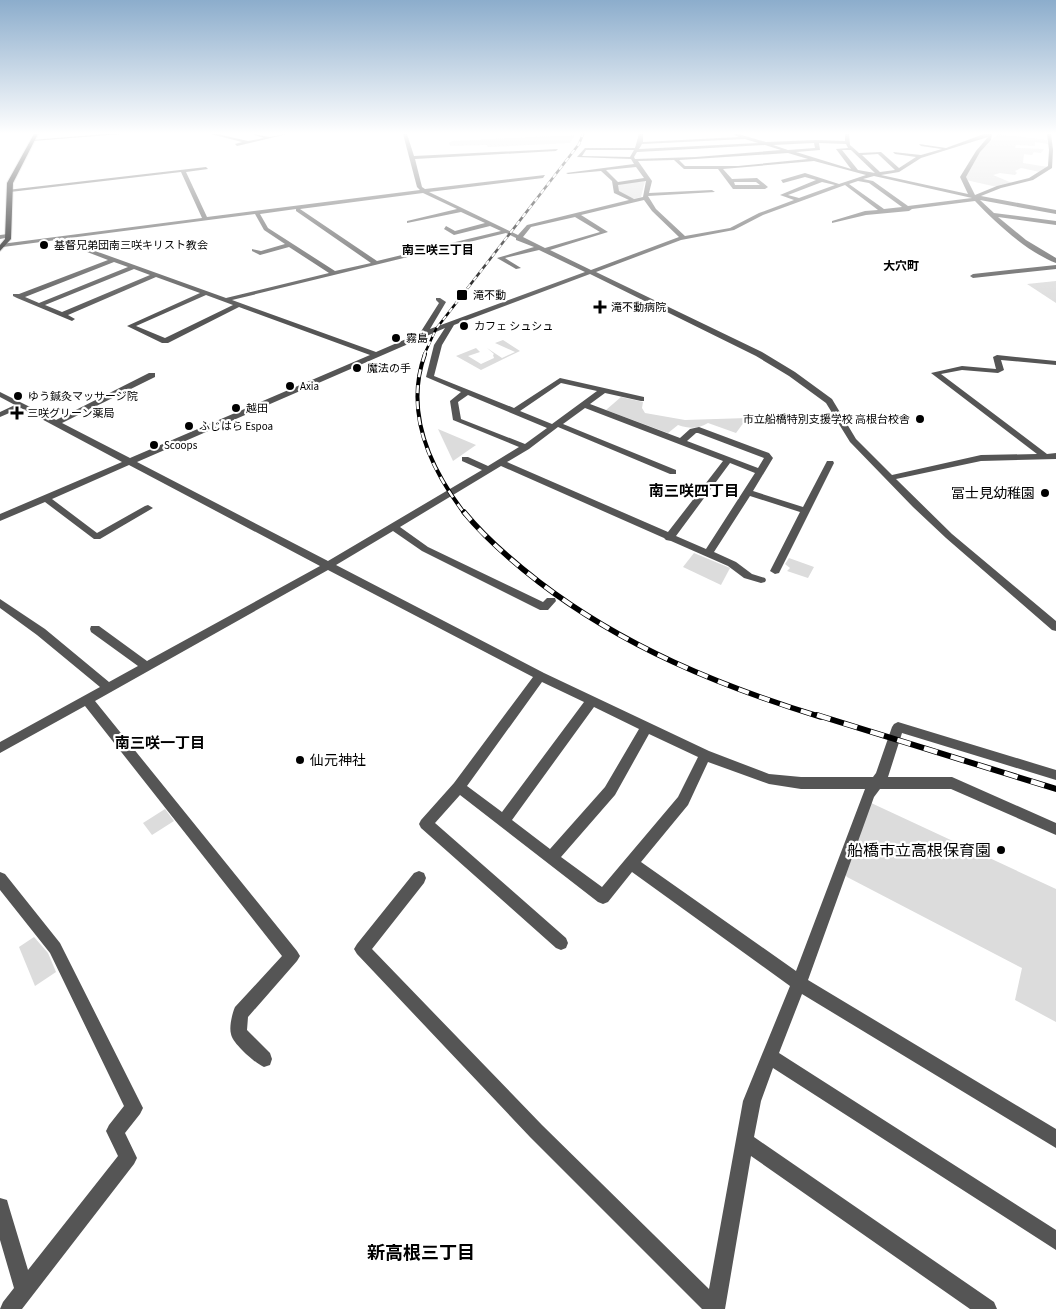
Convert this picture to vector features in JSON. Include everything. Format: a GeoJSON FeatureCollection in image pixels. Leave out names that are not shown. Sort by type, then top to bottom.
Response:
{"type":"FeatureCollection","features":[{"type":"Feature","properties":{"kind":"main road"},"geometry":{"type":"LineString","coordinates":[[2,247],[8,236],[10,195]]}},
{"type":"Feature","properties":{"kind":"street"},"geometry":{"type":"LineString","coordinates":[[195,195],[206,220]]}},
{"type":"Feature","properties":{"kind":"street"},"geometry":{"type":"LineString","coordinates":[[2,247],[402,195]]}},
{"type":"Feature","properties":{"kind":"street"},"geometry":{"type":"LineString","coordinates":[[431,195],[504,232],[727,338],[792,374],[833,405],[853,440],[948,536],[1056,628]]}},
{"type":"Feature","properties":{"kind":"street"},"geometry":{"type":"LineString","coordinates":[[622,195],[634,201]]}},
{"type":"Feature","properties":{"kind":"street"},"geometry":{"type":"LineString","coordinates":[[518,238],[529,226],[645,197],[671,195]]}},
{"type":"Feature","properties":{"kind":"street"},"geometry":{"type":"LineString","coordinates":[[786,195],[799,200]]}},
{"type":"Feature","properties":{"kind":"street"},"geometry":{"type":"LineString","coordinates":[[0,518],[423,334],[683,238],[732,229],[761,214],[812,195]]}},
{"type":"Feature","properties":{"kind":"street"},"geometry":{"type":"LineString","coordinates":[[861,195],[882,211]]}},
{"type":"Feature","properties":{"kind":"street"},"geometry":{"type":"LineString","coordinates":[[889,195],[909,209]]}},
{"type":"Feature","properties":{"kind":"street"},"geometry":{"type":"LineString","coordinates":[[965,195],[1056,212]]}},
{"type":"Feature","properties":{"kind":"street"},"geometry":{"type":"LineString","coordinates":[[834,222],[865,213],[909,209],[979,195]]}},
{"type":"Feature","properties":{"kind":"street"},"geometry":{"type":"LineString","coordinates":[[2,247],[387,197]]}},
{"type":"Feature","properties":{"kind":"street"},"geometry":{"type":"LineString","coordinates":[[645,197],[654,210],[683,238]]}},
{"type":"Feature","properties":{"kind":"street"},"geometry":{"type":"LineString","coordinates":[[974,197],[992,215],[1040,253],[1056,261]]}},
{"type":"Feature","properties":{"kind":"street"},"geometry":{"type":"LineString","coordinates":[[374,200],[382,205]]}},
{"type":"Feature","properties":{"kind":"street"},"geometry":{"type":"LineString","coordinates":[[298,210],[376,263]]}},
{"type":"Feature","properties":{"kind":"street"},"geometry":{"type":"LineString","coordinates":[[409,222],[461,210]]}},
{"type":"Feature","properties":{"kind":"street"},"geometry":{"type":"LineString","coordinates":[[551,211],[560,219]]}},
{"type":"Feature","properties":{"kind":"street"},"geometry":{"type":"LineString","coordinates":[[518,268],[500,258],[606,232],[575,214]]}},
{"type":"Feature","properties":{"kind":"street"},"geometry":{"type":"LineString","coordinates":[[258,215],[266,229],[333,273]]}},
{"type":"Feature","properties":{"kind":"street"},"geometry":{"type":"LineString","coordinates":[[992,215],[1056,223]]}},
{"type":"Feature","properties":{"kind":"street"},"geometry":{"type":"LineString","coordinates":[[446,228],[454,233],[490,224]]}},
{"type":"Feature","properties":{"kind":"street"},"geometry":{"type":"LineString","coordinates":[[225,300],[504,232]]}},
{"type":"Feature","properties":{"kind":"street"},"geometry":{"type":"LineString","coordinates":[[0,237],[8,236]]}},
{"type":"Feature","properties":{"kind":"street"},"geometry":{"type":"LineString","coordinates":[[59,240],[375,354]]}},
{"type":"Feature","properties":{"kind":"street"},"geometry":{"type":"LineString","coordinates":[[254,250],[260,253],[290,245]]}},
{"type":"Feature","properties":{"kind":"street"},"geometry":{"type":"LineString","coordinates":[[72,319],[16,296],[113,260]]}},
{"type":"Feature","properties":{"kind":"street"},"geometry":{"type":"LineString","coordinates":[[39,305],[95,289],[134,267]]}},
{"type":"Feature","properties":{"kind":"street"},"geometry":{"type":"LineString","coordinates":[[973,276],[1056,267]]}},
{"type":"Feature","properties":{"kind":"street"},"geometry":{"type":"LineString","coordinates":[[61,315],[156,275]]}},
{"type":"Feature","properties":{"kind":"street"},"geometry":{"type":"LineString","coordinates":[[68,278],[109,294]]}},
{"type":"Feature","properties":{"kind":"street"},"geometry":{"type":"LineString","coordinates":[[205,293],[130,326],[165,341],[239,305]]}},
{"type":"Feature","properties":{"kind":"street"},"geometry":{"type":"LineString","coordinates":[[423,334],[442,302],[438,299]]}},
{"type":"Feature","properties":{"kind":"street"},"geometry":{"type":"LineString","coordinates":[[451,324],[438,344],[430,377],[672,472]]}},
{"type":"Feature","properties":{"kind":"street"},"geometry":{"type":"LineString","coordinates":[[1044,455],[936,373],[962,368],[998,371],[1000,370],[997,357],[1056,363]]}},
{"type":"Feature","properties":{"kind":"street"},"geometry":{"type":"LineString","coordinates":[[56,423],[152,375]]}},
{"type":"Feature","properties":{"kind":"street"},"geometry":{"type":"LineString","coordinates":[[516,411],[560,380],[640,399]]}},
{"type":"Feature","properties":{"kind":"street"},"geometry":{"type":"LineString","coordinates":[[0,748],[329,565],[526,447],[602,391]]}},
{"type":"Feature","properties":{"kind":"street"},"geometry":{"type":"LineString","coordinates":[[467,392],[454,401],[457,420],[526,447]]}},
{"type":"Feature","properties":{"kind":"street"},"geometry":{"type":"LineString","coordinates":[[0,394],[540,676],[706,755],[769,779],[801,783],[952,783],[1056,828]]}},
{"type":"Feature","properties":{"kind":"street"},"geometry":{"type":"LineString","coordinates":[[0,415],[21,405]]}},
{"type":"Feature","properties":{"kind":"street"},"geometry":{"type":"LineString","coordinates":[[585,405],[761,472]]}},
{"type":"Feature","properties":{"kind":"street"},"geometry":{"type":"LineString","coordinates":[[680,442],[693,431],[699,430],[749,448],[769,458],[708,554]]}},
{"type":"Feature","properties":{"kind":"street"},"geometry":{"type":"LineString","coordinates":[[889,478],[981,458],[1056,456]]}},
{"type":"Feature","properties":{"kind":"street"},"geometry":{"type":"LineString","coordinates":[[465,459],[488,469]]}},
{"type":"Feature","properties":{"kind":"street"},"geometry":{"type":"LineString","coordinates":[[669,538],[728,460]]}},
{"type":"Feature","properties":{"kind":"street"},"geometry":{"type":"LineString","coordinates":[[500,462],[669,538],[732,564],[748,576],[761,580]]}},
{"type":"Feature","properties":{"kind":"street"},"geometry":{"type":"LineString","coordinates":[[775,571],[830,463]]}},
{"type":"Feature","properties":{"kind":"street"},"geometry":{"type":"LineString","coordinates":[[748,492],[806,511]]}},
{"type":"Feature","properties":{"kind":"street"},"geometry":{"type":"LineString","coordinates":[[45,498],[97,537],[148,508]]}},
{"type":"Feature","properties":{"kind":"street"},"geometry":{"type":"LineString","coordinates":[[393,526],[425,549],[544,607],[551,601]]}},
{"type":"Feature","properties":{"kind":"street"},"geometry":{"type":"LineString","coordinates":[[0,603],[41,632],[109,688]]}},
{"type":"Feature","properties":{"kind":"street"},"geometry":{"type":"LineString","coordinates":[[95,629],[147,667]]}},
{"type":"Feature","properties":{"kind":"street"},"geometry":{"type":"LineString","coordinates":[[540,676],[459,787],[426,824],[562,943]]}},
{"type":"Feature","properties":{"kind":"street"},"geometry":{"type":"LineString","coordinates":[[86,700],[292,956],[241,1014],[238,1033],[264,1058]]}},
{"type":"Feature","properties":{"kind":"street"},"geometry":{"type":"LineString","coordinates":[[503,821],[592,702]]}},
{"type":"Feature","properties":{"kind":"street"},"geometry":{"type":"LineString","coordinates":[[552,857],[610,790],[646,727]]}},
{"type":"Feature","properties":{"kind":"street"},"geometry":{"type":"LineString","coordinates":[[715,1308],[752,1101],[799,983],[868,794],[882,776],[898,727],[1056,775]]}},
{"type":"Feature","properties":{"kind":"street"},"geometry":{"type":"LineString","coordinates":[[459,787],[602,897],[632,864],[683,801],[706,755]]}},
{"type":"Feature","properties":{"kind":"street"},"geometry":{"type":"LineString","coordinates":[[632,864],[799,983],[1056,1139]]}},
{"type":"Feature","properties":{"kind":"street"},"geometry":{"type":"LineString","coordinates":[[419,878],[362,949],[618,1216],[715,1308]]}},
{"type":"Feature","properties":{"kind":"street"},"geometry":{"type":"LineString","coordinates":[[0,879],[55,948],[134,1108],[115,1131],[128,1158],[10,1309]]}},
{"type":"Feature","properties":{"kind":"street"},"geometry":{"type":"LineString","coordinates":[[769,1056],[1056,1241]]}},
{"type":"Feature","properties":{"kind":"street"},"geometry":{"type":"LineString","coordinates":[[746,1141],[986,1309]]}},
{"type":"Feature","properties":{"kind":"street"},"geometry":{"type":"LineString","coordinates":[[0,1206],[24,1290]]}},
{"type":"Feature","properties":{"kind":"shaded area"},"geometry":{"type":"Polygon","coordinates":[[[625,195],[641,195],[641,197],[632,199],[625,195]]]}},
{"type":"Feature","properties":{"kind":"shaded area"},"geometry":{"type":"Polygon","coordinates":[[[1056,281],[1056,303],[1027,284],[1056,281]]]}},
{"type":"Feature","properties":{"kind":"shaded area"},"geometry":{"type":"Polygon","coordinates":[[[503,340],[520,351],[481,370],[456,356],[476,348],[480,352],[468,356],[481,364],[494,358],[494,354],[487,348],[502,358],[515,352],[495,343],[503,340]]]}},
{"type":"Feature","properties":{"kind":"shaded area"},"geometry":{"type":"Polygon","coordinates":[[[621,397],[643,402],[642,408],[645,413],[685,420],[747,418],[736,433],[708,423],[693,428],[678,425],[668,433],[606,410],[621,397]]]}},
{"type":"Feature","properties":{"kind":"shaded area"},"geometry":{"type":"Polygon","coordinates":[[[438,429],[476,445],[453,461],[438,429]]]}},
{"type":"Feature","properties":{"kind":"shaded area"},"geometry":{"type":"Polygon","coordinates":[[[694,553],[730,568],[721,585],[683,567],[694,553]]]}},
{"type":"Feature","properties":{"kind":"shaded area"},"geometry":{"type":"Polygon","coordinates":[[[789,558],[814,567],[808,578],[787,571],[790,568],[785,564],[789,558]]]}},
{"type":"Feature","properties":{"kind":"shaded area"},"geometry":{"type":"Polygon","coordinates":[[[869,802],[1056,889],[1056,1022],[1015,1000],[1022,968],[847,877],[844,872],[869,802]]]}},
{"type":"Feature","properties":{"kind":"shaded area"},"geometry":{"type":"Polygon","coordinates":[[[165,809],[174,821],[152,835],[143,823],[165,809]]]}},
{"type":"Feature","properties":{"kind":"shaded area"},"geometry":{"type":"Polygon","coordinates":[[[34,937],[48,953],[56,972],[35,986],[19,947],[34,937]]]}},
{"type":"Feature","properties":{"kind":"railway"},"geometry":{"type":"LineString","coordinates":[[424,355],[436,329],[540,195]]}},
{"type":"Feature","properties":{"kind":"railway"},"geometry":{"type":"LineString","coordinates":[[425,354],[419,376],[417,397],[419,418],[431,458],[452,496],[465,514]]}},
{"type":"Feature","properties":{"kind":"railway"},"geometry":{"type":"LineString","coordinates":[[464,512],[509,558],[571,605],[605,626],[639,645],[710,678],[821,717]]}},
{"type":"Feature","properties":{"kind":"railway"},"geometry":{"type":"LineString","coordinates":[[817,715],[1056,789]]}},
{"type":"Feature","properties":{"kind":"place","name":"基督兄弟団南三咲キリスト教会"},"geometry":{"type":"Point","coordinates":[44,245]}},
{"type":"Feature","properties":{"kind":"place","name":"滝不動"},"geometry":{"type":"Point","coordinates":[462,295]}},
{"type":"Feature","properties":{"kind":"place","name":"滝不動病院"},"geometry":{"type":"Point","coordinates":[600,307]}},
{"type":"Feature","properties":{"kind":"place","name":"カフェ シュシュ"},"geometry":{"type":"Point","coordinates":[464,326]}},
{"type":"Feature","properties":{"kind":"place","name":"霧島"},"geometry":{"type":"Point","coordinates":[396,338]}},
{"type":"Feature","properties":{"kind":"place","name":"魔法の手"},"geometry":{"type":"Point","coordinates":[357,368]}},
{"type":"Feature","properties":{"kind":"place","name":"Axia"},"geometry":{"type":"Point","coordinates":[290,386]}},
{"type":"Feature","properties":{"kind":"place","name":"ゆう鍼灸マッサージ院"},"geometry":{"type":"Point","coordinates":[18,396]}},
{"type":"Feature","properties":{"kind":"place","name":"越田"},"geometry":{"type":"Point","coordinates":[236,408]}},
{"type":"Feature","properties":{"kind":"place","name":"三咲グリーン薬局"},"geometry":{"type":"Point","coordinates":[17,413]}},
{"type":"Feature","properties":{"kind":"place","name":"市立船橋特別支援学校 高根台校舎"},"geometry":{"type":"Point","coordinates":[920,419]}},
{"type":"Feature","properties":{"kind":"place","name":"ふじはら Espoa"},"geometry":{"type":"Point","coordinates":[189,426]}},
{"type":"Feature","properties":{"kind":"place","name":"Scoops"},"geometry":{"type":"Point","coordinates":[154,445]}},
{"type":"Feature","properties":{"kind":"place","name":"冨士見幼稚園"},"geometry":{"type":"Point","coordinates":[1045,493]}},
{"type":"Feature","properties":{"kind":"place","name":"仙元神社"},"geometry":{"type":"Point","coordinates":[300,760]}},
{"type":"Feature","properties":{"kind":"place","name":"船橋市立高根保育園"},"geometry":{"type":"Point","coordinates":[1001,850]}},
{"type":"Feature","properties":{"kind":"district","name":"南三咲三丁目"},"geometry":{"type":"Point","coordinates":[438,250]}},
{"type":"Feature","properties":{"kind":"district","name":"大穴町"},"geometry":{"type":"Point","coordinates":[901,266]}},
{"type":"Feature","properties":{"kind":"district","name":"南三咲四丁目"},"geometry":{"type":"Point","coordinates":[694,491]}},
{"type":"Feature","properties":{"kind":"district","name":"南三咲一丁目"},"geometry":{"type":"Point","coordinates":[160,743]}},
{"type":"Feature","properties":{"kind":"district","name":"新高根三丁目"},"geometry":{"type":"Point","coordinates":[421,1253]}}]}
